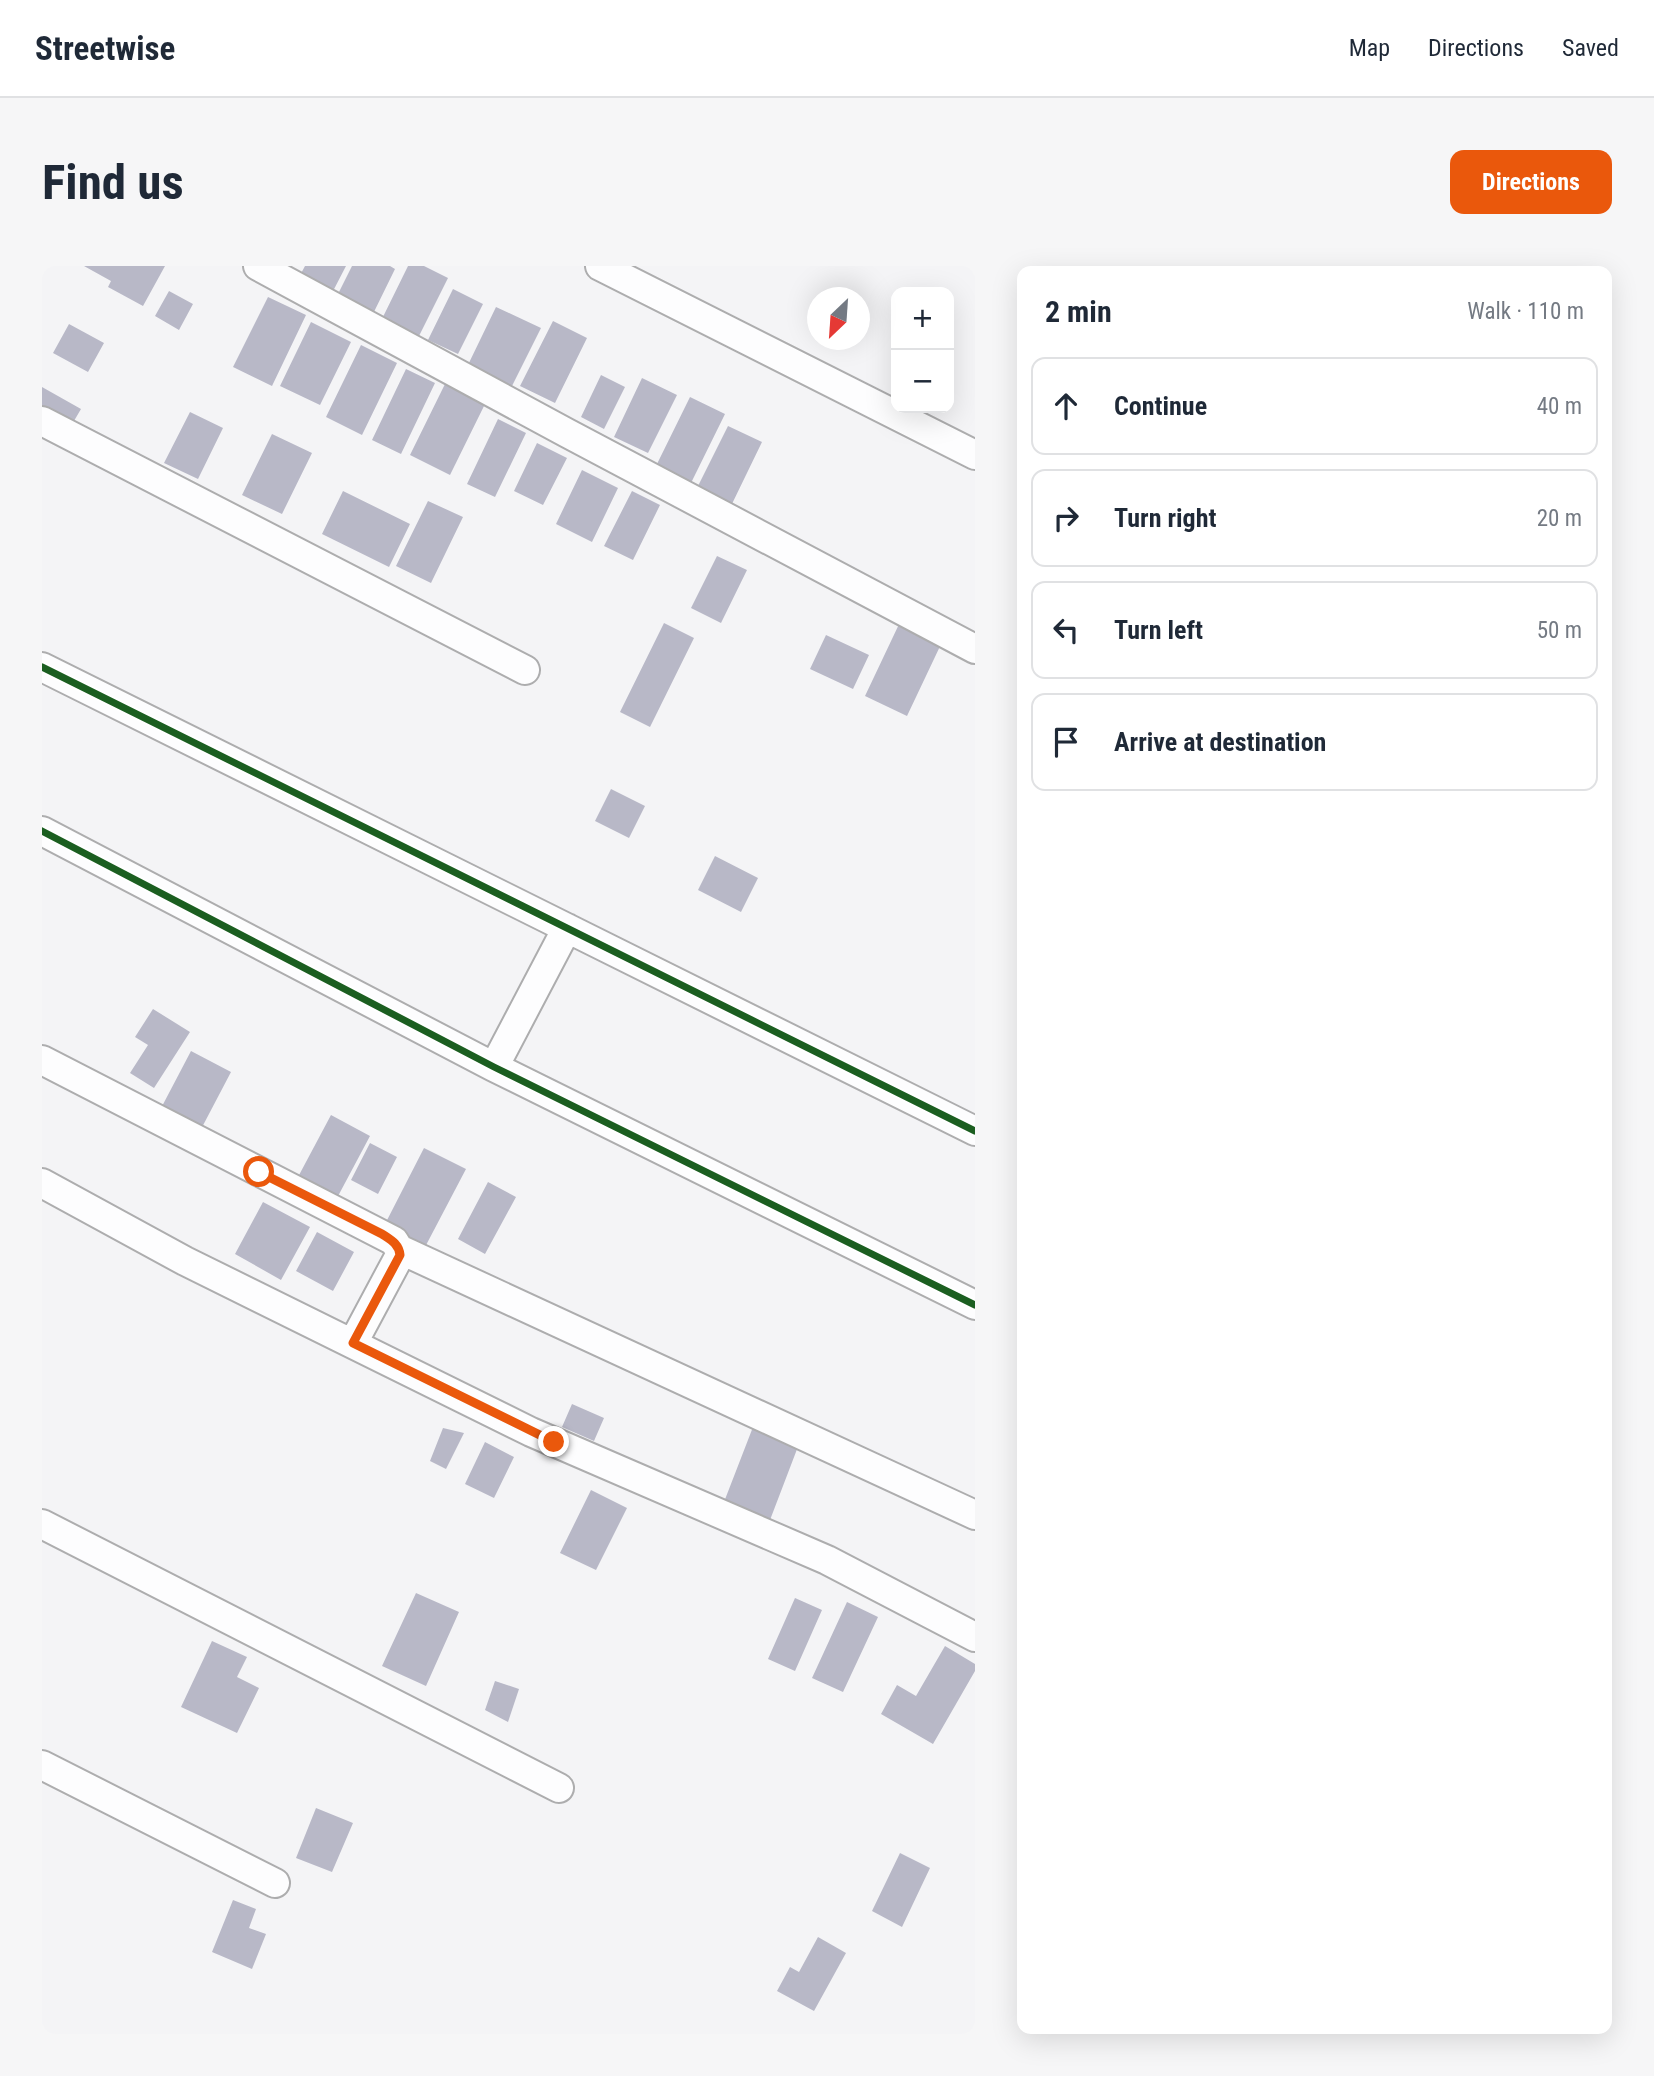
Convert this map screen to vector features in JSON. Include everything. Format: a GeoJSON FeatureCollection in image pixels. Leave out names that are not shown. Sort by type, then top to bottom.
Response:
{"type":"FeatureCollection","features":[{"type":"Feature","properties":{"kind":"street"},"geometry":{"type":"LineString","coordinates":[[258,266],[975,649]]}},
{"type":"Feature","properties":{"kind":"street"},"geometry":{"type":"LineString","coordinates":[[600,266],[975,455]]}},
{"type":"Feature","properties":{"kind":"street"},"geometry":{"type":"LineString","coordinates":[[42,421],[525,670]]}},
{"type":"Feature","properties":{"kind":"street"},"geometry":{"type":"LineString","coordinates":[[42,667],[975,1131]]}},
{"type":"Feature","properties":{"kind":"street"},"geometry":{"type":"LineString","coordinates":[[42,831],[494,1067],[975,1306]]}},
{"type":"Feature","properties":{"kind":"street"},"geometry":{"type":"LineString","coordinates":[[494,1067],[567,928]]}},
{"type":"Feature","properties":{"kind":"street"},"geometry":{"type":"LineString","coordinates":[[42,1060],[382,1234],[394,1241],[400,1249],[975,1515]]}},
{"type":"Feature","properties":{"kind":"street"},"geometry":{"type":"LineString","coordinates":[[42,1183],[185,1261],[531,1432],[827,1560],[975,1637]]}},
{"type":"Feature","properties":{"kind":"street"},"geometry":{"type":"LineString","coordinates":[[353,1343],[400,1255],[400,1249]]}},
{"type":"Feature","properties":{"kind":"street"},"geometry":{"type":"LineString","coordinates":[[42,1524],[559,1788]]}},
{"type":"Feature","properties":{"kind":"street"},"geometry":{"type":"LineString","coordinates":[[42,1765],[275,1883]]}},
{"type":"Feature","properties":{"kind":"building"},"geometry":{"type":"Polygon","coordinates":[[[84,266],[165,266],[143,306],[108,287],[111,281],[84,266]]]}},
{"type":"Feature","properties":{"kind":"building"},"geometry":{"type":"Polygon","coordinates":[[[305,266],[346,266],[331,295],[298,279],[305,266]]]}},
{"type":"Feature","properties":{"kind":"building"},"geometry":{"type":"Polygon","coordinates":[[[352,266],[390,266],[395,269],[370,320],[334,302],[352,266]]]}},
{"type":"Feature","properties":{"kind":"building"},"geometry":{"type":"Polygon","coordinates":[[[408,266],[424,266],[448,278],[415,344],[379,325],[408,266]]]}},
{"type":"Feature","properties":{"kind":"building"},"geometry":{"type":"Polygon","coordinates":[[[453,289],[483,304],[458,354],[428,340],[453,289]]]}},
{"type":"Feature","properties":{"kind":"building"},"geometry":{"type":"Polygon","coordinates":[[[169,291],[193,304],[179,330],[155,316],[169,291]]]}},
{"type":"Feature","properties":{"kind":"building"},"geometry":{"type":"Polygon","coordinates":[[[268,297],[306,315],[272,386],[233,367],[268,297]]]}},
{"type":"Feature","properties":{"kind":"building"},"geometry":{"type":"Polygon","coordinates":[[[496,307],[541,328],[510,390],[466,369],[496,307]]]}},
{"type":"Feature","properties":{"kind":"building"},"geometry":{"type":"Polygon","coordinates":[[[553,321],[587,338],[555,403],[520,386],[553,321]]]}},
{"type":"Feature","properties":{"kind":"building"},"geometry":{"type":"Polygon","coordinates":[[[311,322],[351,342],[320,405],[280,386],[311,322]]]}},
{"type":"Feature","properties":{"kind":"building"},"geometry":{"type":"Polygon","coordinates":[[[69,324],[104,343],[88,372],[53,353],[69,324]]]}},
{"type":"Feature","properties":{"kind":"building"},"geometry":{"type":"Polygon","coordinates":[[[361,345],[397,363],[362,435],[326,417],[361,345]]]}},
{"type":"Feature","properties":{"kind":"building"},"geometry":{"type":"Polygon","coordinates":[[[406,369],[435,383],[401,454],[372,440],[406,369]]]}},
{"type":"Feature","properties":{"kind":"building"},"geometry":{"type":"Polygon","coordinates":[[[601,375],[625,387],[604,429],[581,417],[601,375]]]}},
{"type":"Feature","properties":{"kind":"building"},"geometry":{"type":"Polygon","coordinates":[[[642,378],[677,395],[648,453],[614,437],[642,378]]]}},
{"type":"Feature","properties":{"kind":"building"},"geometry":{"type":"Polygon","coordinates":[[[445,384],[485,404],[450,475],[410,455],[445,384]]]}},
{"type":"Feature","properties":{"kind":"building"},"geometry":{"type":"Polygon","coordinates":[[[42,387],[81,409],[71,426],[42,410],[42,387]]]}},
{"type":"Feature","properties":{"kind":"building"},"geometry":{"type":"Polygon","coordinates":[[[690,397],[725,414],[691,483],[656,466],[690,397]]]}},
{"type":"Feature","properties":{"kind":"building"},"geometry":{"type":"Polygon","coordinates":[[[190,412],[223,428],[198,479],[164,463],[190,412]]]}},
{"type":"Feature","properties":{"kind":"building"},"geometry":{"type":"Polygon","coordinates":[[[498,419],[526,433],[495,497],[467,484],[498,419]]]}},
{"type":"Feature","properties":{"kind":"building"},"geometry":{"type":"Polygon","coordinates":[[[728,426],[762,442],[730,508],[696,490],[728,426]]]}},
{"type":"Feature","properties":{"kind":"building"},"geometry":{"type":"Polygon","coordinates":[[[272,434],[312,453],[282,514],[242,495],[272,434]]]}},
{"type":"Feature","properties":{"kind":"building"},"geometry":{"type":"Polygon","coordinates":[[[537,443],[567,458],[543,505],[514,491],[537,443]]]}},
{"type":"Feature","properties":{"kind":"building"},"geometry":{"type":"Polygon","coordinates":[[[582,470],[618,488],[592,542],[556,524],[582,470]]]}},
{"type":"Feature","properties":{"kind":"building"},"geometry":{"type":"Polygon","coordinates":[[[343,491],[410,524],[389,567],[322,534],[343,491]]]}},
{"type":"Feature","properties":{"kind":"building"},"geometry":{"type":"Polygon","coordinates":[[[632,491],[660,505],[633,560],[604,546],[632,491]]]}},
{"type":"Feature","properties":{"kind":"building"},"geometry":{"type":"Polygon","coordinates":[[[428,501],[463,517],[431,583],[396,566],[428,501]]]}},
{"type":"Feature","properties":{"kind":"building"},"geometry":{"type":"Polygon","coordinates":[[[717,556],[747,570],[721,623],[691,608],[717,556]]]}},
{"type":"Feature","properties":{"kind":"building"},"geometry":{"type":"Polygon","coordinates":[[[901,620],[943,640],[907,716],[865,696],[901,620]]]}},
{"type":"Feature","properties":{"kind":"building"},"geometry":{"type":"Polygon","coordinates":[[[664,623],[694,638],[650,727],[620,712],[664,623]]]}},
{"type":"Feature","properties":{"kind":"building"},"geometry":{"type":"Polygon","coordinates":[[[826,635],[869,655],[853,689],[810,669],[826,635]]]}},
{"type":"Feature","properties":{"kind":"building"},"geometry":{"type":"Polygon","coordinates":[[[611,789],[645,806],[629,838],[595,821],[611,789]]]}},
{"type":"Feature","properties":{"kind":"building"},"geometry":{"type":"Polygon","coordinates":[[[715,856],[758,878],[741,912],[698,890],[715,856]]]}},
{"type":"Feature","properties":{"kind":"building"},"geometry":{"type":"Polygon","coordinates":[[[153,1009],[190,1032],[154,1088],[130,1073],[148,1045],[135,1037],[153,1009]]]}},
{"type":"Feature","properties":{"kind":"building"},"geometry":{"type":"Polygon","coordinates":[[[191,1051],[231,1072],[199,1133],[159,1112],[191,1051]]]}},
{"type":"Feature","properties":{"kind":"building"},"geometry":{"type":"Polygon","coordinates":[[[331,1115],[370,1136],[337,1198],[298,1177],[331,1115]]]}},
{"type":"Feature","properties":{"kind":"building"},"geometry":{"type":"Polygon","coordinates":[[[370,1143],[397,1157],[378,1194],[351,1180],[370,1143]]]}},
{"type":"Feature","properties":{"kind":"building"},"geometry":{"type":"Polygon","coordinates":[[[424,1148],[466,1169],[424,1249],[383,1228],[424,1148]]]}},
{"type":"Feature","properties":{"kind":"building"},"geometry":{"type":"Polygon","coordinates":[[[488,1182],[516,1197],[485,1254],[458,1239],[488,1182]]]}},
{"type":"Feature","properties":{"kind":"building"},"geometry":{"type":"Polygon","coordinates":[[[263,1202],[310,1227],[281,1280],[235,1254],[263,1202]]]}},
{"type":"Feature","properties":{"kind":"building"},"geometry":{"type":"Polygon","coordinates":[[[317,1232],[354,1252],[333,1291],[296,1271],[317,1232]]]}},
{"type":"Feature","properties":{"kind":"building"},"geometry":{"type":"Polygon","coordinates":[[[572,1404],[604,1418],[594,1441],[562,1427],[572,1404]]]}},
{"type":"Feature","properties":{"kind":"building"},"geometry":{"type":"Polygon","coordinates":[[[753,1427],[799,1444],[770,1520],[724,1502],[753,1427]]]}},
{"type":"Feature","properties":{"kind":"building"},"geometry":{"type":"Polygon","coordinates":[[[443,1428],[464,1433],[446,1469],[430,1461],[443,1428]]]}},
{"type":"Feature","properties":{"kind":"building"},"geometry":{"type":"Polygon","coordinates":[[[485,1442],[514,1457],[494,1498],[465,1484],[485,1442]]]}},
{"type":"Feature","properties":{"kind":"building"},"geometry":{"type":"Polygon","coordinates":[[[591,1490],[627,1508],[596,1570],[560,1553],[591,1490]]]}},
{"type":"Feature","properties":{"kind":"building"},"geometry":{"type":"Polygon","coordinates":[[[416,1593],[459,1612],[426,1686],[382,1666],[416,1593]]]}},
{"type":"Feature","properties":{"kind":"building"},"geometry":{"type":"Polygon","coordinates":[[[795,1598],[822,1610],[795,1671],[768,1659],[795,1598]]]}},
{"type":"Feature","properties":{"kind":"building"},"geometry":{"type":"Polygon","coordinates":[[[847,1602],[878,1617],[843,1692],[812,1678],[847,1602]]]}},
{"type":"Feature","properties":{"kind":"building"},"geometry":{"type":"Polygon","coordinates":[[[212,1641],[247,1657],[237,1677],[259,1688],[237,1733],[181,1707],[212,1641]]]}},
{"type":"Feature","properties":{"kind":"building"},"geometry":{"type":"Polygon","coordinates":[[[945,1646],[975,1664],[975,1671],[933,1744],[881,1714],[897,1685],[916,1696],[945,1646]]]}},
{"type":"Feature","properties":{"kind":"building"},"geometry":{"type":"Polygon","coordinates":[[[495,1681],[519,1689],[508,1722],[485,1710],[495,1681]]]}},
{"type":"Feature","properties":{"kind":"building"},"geometry":{"type":"Polygon","coordinates":[[[316,1808],[353,1823],[332,1872],[296,1858],[316,1808]]]}},
{"type":"Feature","properties":{"kind":"building"},"geometry":{"type":"Polygon","coordinates":[[[900,1853],[930,1868],[902,1927],[872,1911],[900,1853]]]}},
{"type":"Feature","properties":{"kind":"building"},"geometry":{"type":"Polygon","coordinates":[[[233,1900],[256,1909],[249,1928],[266,1934],[252,1969],[212,1952],[233,1900]]]}},
{"type":"Feature","properties":{"kind":"building"},"geometry":{"type":"Polygon","coordinates":[[[818,1937],[846,1953],[814,2011],[777,1991],[790,1967],[799,1972],[818,1937]]]}},
{"type":"Feature","properties":{"kind":"cycle path"},"geometry":{"type":"LineString","coordinates":[[42,667],[975,1131]]}},
{"type":"Feature","properties":{"kind":"cycle path"},"geometry":{"type":"LineString","coordinates":[[42,831],[494,1067],[975,1305]]}},
{"type":"Feature","properties":{"kind":"route"},"geometry":{"type":"LineString","coordinates":[[259,1172],[382,1234],[394,1241],[400,1249],[400,1255],[353,1343],[554,1442]]}}]}
